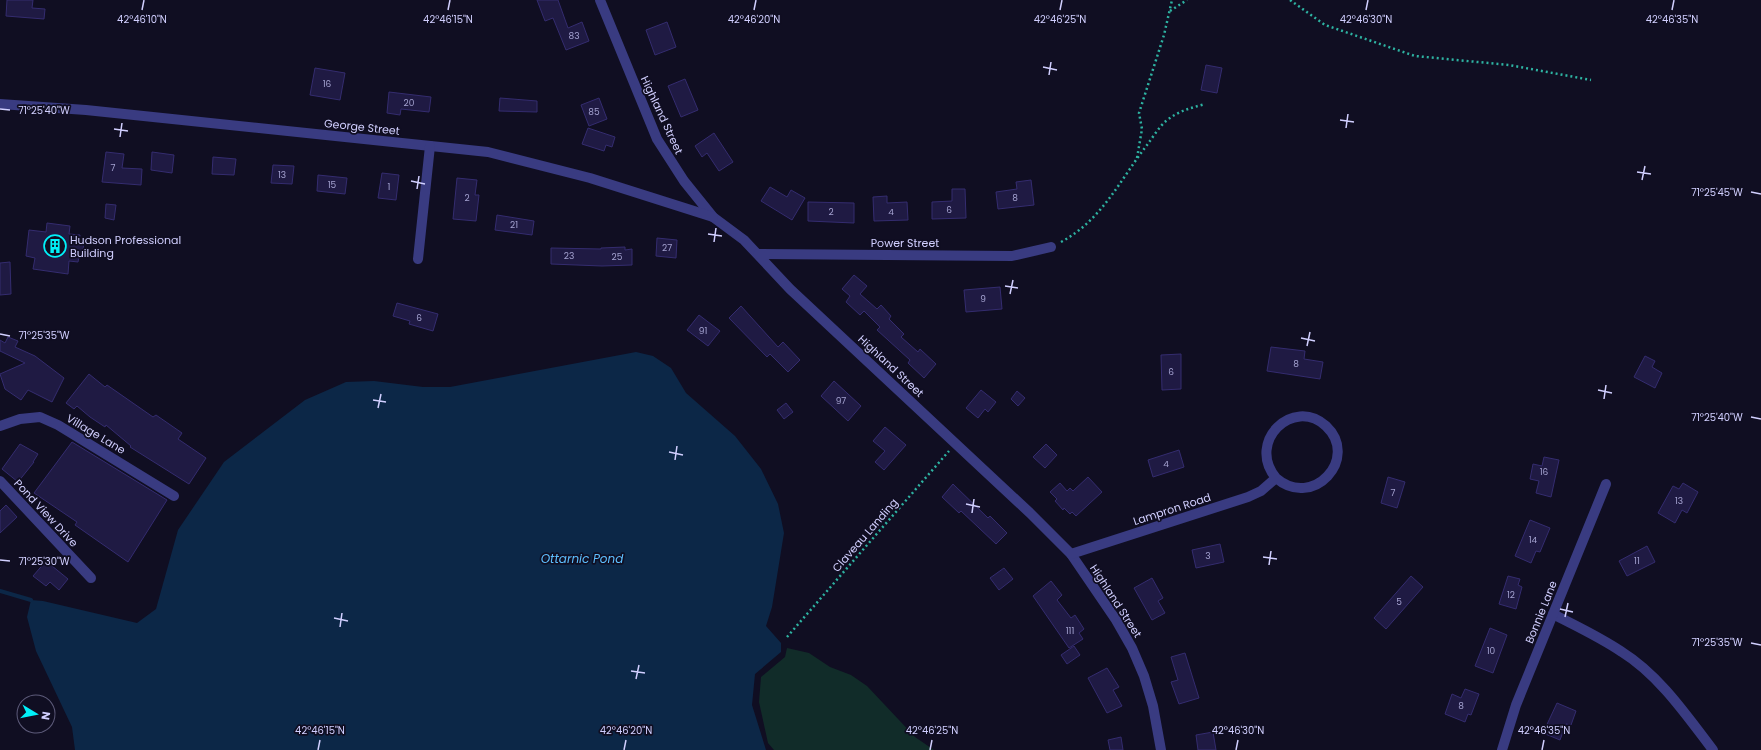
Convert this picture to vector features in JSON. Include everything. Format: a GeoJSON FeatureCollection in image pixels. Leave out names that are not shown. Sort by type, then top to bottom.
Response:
{"type":"FeatureCollection","features":[{"type":"Feature","properties":{"kind":"street","name":"Highland Street"},"geometry":{"type":"LineString","coordinates":[[600,0],[657,138],[684,181],[713,217],[744,240],[790,289],[956,443],[1071,554],[1116,620],[1132,648],[1144,676],[1153,706],[1162,750]]}},
{"type":"Feature","properties":{"kind":"street","name":"George Street"},"geometry":{"type":"LineString","coordinates":[[0,104],[86,110],[488,152],[590,178],[713,217]]}},
{"type":"Feature","properties":{"kind":"street"},"geometry":{"type":"LineString","coordinates":[[418,259],[430,146]]}},
{"type":"Feature","properties":{"kind":"street","name":"Power Street"},"geometry":{"type":"LineString","coordinates":[[758,254],[1012,256],[1051,247]]}},
{"type":"Feature","properties":{"kind":"street","name":"Village Lane"},"geometry":{"type":"LineString","coordinates":[[1,423],[40,417],[58,424],[174,496]]}},
{"type":"Feature","properties":{"kind":"street"},"geometry":{"type":"LineString","coordinates":[[1300,417],[1316,420],[1326,426],[1332,435],[1337,451],[1336,462],[1328,477],[1314,486],[1303,488],[1289,486],[1276,478],[1270,468],[1266,450],[1269,439],[1275,429],[1289,419],[1300,417]]}},
{"type":"Feature","properties":{"kind":"street","name":"Lampron Road"},"geometry":{"type":"LineString","coordinates":[[1071,554],[1248,497],[1261,491],[1276,478]]}},
{"type":"Feature","properties":{"kind":"street","name":"Pond View Drive"},"geometry":{"type":"LineString","coordinates":[[0,481],[91,578]]}},
{"type":"Feature","properties":{"kind":"street","name":"Bonnie Lane"},"geometry":{"type":"LineString","coordinates":[[1502,750],[1516,705],[1606,484]]}},
{"type":"Feature","properties":{"kind":"street"},"geometry":{"type":"LineString","coordinates":[[1553,614],[1597,637],[1636,662],[1680,708],[1713,750]]}},
{"type":"Feature","properties":{"kind":"path"},"geometry":{"type":"LineString","coordinates":[[1137,158],[1142,129],[1139,113],[1172,0]]}},
{"type":"Feature","properties":{"kind":"path"},"geometry":{"type":"LineString","coordinates":[[1170,11],[1187,0]]}},
{"type":"Feature","properties":{"kind":"path"},"geometry":{"type":"LineString","coordinates":[[1290,0],[1325,25],[1415,56],[1509,65],[1591,80]]}},
{"type":"Feature","properties":{"kind":"path"},"geometry":{"type":"LineString","coordinates":[[1051,247],[1080,230],[1094,217],[1117,190],[1137,158],[1165,121],[1186,109],[1205,104]]}},
{"type":"Feature","properties":{"kind":"path","name":"Claveau Landing"},"geometry":{"type":"LineString","coordinates":[[787,637],[956,443]]}},
{"type":"Feature","properties":{"kind":"green space"},"geometry":{"type":"Polygon","coordinates":[[[787,648],[809,653],[830,667],[851,675],[867,686],[915,737],[934,750],[774,750],[768,743],[759,702],[761,677],[785,657],[787,648]]]}},
{"type":"Feature","properties":{"kind":"water","name":"Ottarnic Pond"},"geometry":{"type":"Polygon","coordinates":[[[636,352],[653,356],[671,368],[686,393],[735,436],[761,469],[778,504],[784,533],[772,607],[766,626],[781,643],[781,652],[755,674],[752,705],[766,750],[75,750],[72,727],[36,651],[27,617],[31,600],[43,601],[137,623],[156,609],[178,530],[224,462],[305,400],[346,382],[374,381],[423,387],[450,387],[636,352]]]}},
{"type":"Feature","properties":{"kind":"building"},"geometry":{"type":"Polygon","coordinates":[[[7,0],[33,0],[32,8],[45,9],[44,19],[6,16],[7,0]]]}},
{"type":"Feature","properties":{"kind":"building"},"geometry":{"type":"Polygon","coordinates":[[[537,0],[558,0],[568,28],[582,22],[589,41],[566,50],[553,18],[545,21],[537,0]]]}},
{"type":"Feature","properties":{"kind":"building"},"geometry":{"type":"Polygon","coordinates":[[[667,22],[676,47],[655,55],[646,30],[667,22]]]}},
{"type":"Feature","properties":{"kind":"building"},"geometry":{"type":"Polygon","coordinates":[[[1206,65],[1222,68],[1217,93],[1201,90],[1206,65]]]}},
{"type":"Feature","properties":{"kind":"building"},"geometry":{"type":"Polygon","coordinates":[[[315,68],[345,73],[340,100],[310,95],[315,68]]]}},
{"type":"Feature","properties":{"kind":"building"},"geometry":{"type":"Polygon","coordinates":[[[685,79],[698,110],[681,117],[668,86],[685,79]]]}},
{"type":"Feature","properties":{"kind":"building"},"geometry":{"type":"Polygon","coordinates":[[[389,92],[431,97],[429,112],[401,109],[400,115],[387,113],[389,92]]]}},
{"type":"Feature","properties":{"kind":"building"},"geometry":{"type":"Polygon","coordinates":[[[500,98],[537,101],[537,112],[499,111],[500,98]]]}},
{"type":"Feature","properties":{"kind":"building"},"geometry":{"type":"Polygon","coordinates":[[[599,98],[607,119],[589,126],[581,105],[599,98]]]}},
{"type":"Feature","properties":{"kind":"building"},"geometry":{"type":"Polygon","coordinates":[[[588,128],[615,137],[612,147],[606,145],[604,151],[582,144],[588,128]]]}},
{"type":"Feature","properties":{"kind":"building"},"geometry":{"type":"Polygon","coordinates":[[[714,133],[733,162],[719,171],[707,153],[702,157],[695,146],[714,133]]]}},
{"type":"Feature","properties":{"kind":"building"},"geometry":{"type":"Polygon","coordinates":[[[106,152],[124,154],[122,168],[142,169],[141,185],[102,182],[106,152]]]}},
{"type":"Feature","properties":{"kind":"building"},"geometry":{"type":"Polygon","coordinates":[[[152,152],[174,155],[172,173],[151,170],[152,152]]]}},
{"type":"Feature","properties":{"kind":"building"},"geometry":{"type":"Polygon","coordinates":[[[213,157],[236,159],[234,175],[212,174],[213,157]]]}},
{"type":"Feature","properties":{"kind":"building"},"geometry":{"type":"Polygon","coordinates":[[[273,165],[294,166],[292,184],[271,183],[273,165]]]}},
{"type":"Feature","properties":{"kind":"building"},"geometry":{"type":"Polygon","coordinates":[[[382,173],[399,175],[396,200],[378,198],[382,173]]]}},
{"type":"Feature","properties":{"kind":"building"},"geometry":{"type":"Polygon","coordinates":[[[318,175],[347,178],[345,194],[317,191],[318,175]]]}},
{"type":"Feature","properties":{"kind":"building"},"geometry":{"type":"Polygon","coordinates":[[[457,178],[477,180],[475,195],[479,195],[476,221],[453,219],[457,178]]]}},
{"type":"Feature","properties":{"kind":"building"},"geometry":{"type":"Polygon","coordinates":[[[1031,180],[1034,205],[998,209],[996,192],[1017,189],[1016,182],[1031,180]]]}},
{"type":"Feature","properties":{"kind":"building"},"geometry":{"type":"Polygon","coordinates":[[[770,187],[787,197],[791,190],[805,198],[792,220],[761,201],[770,187]]]}},
{"type":"Feature","properties":{"kind":"building"},"geometry":{"type":"Polygon","coordinates":[[[952,189],[965,189],[966,218],[932,219],[932,202],[952,201],[952,189]]]}},
{"type":"Feature","properties":{"kind":"building"},"geometry":{"type":"Polygon","coordinates":[[[887,196],[887,203],[907,202],[908,220],[874,221],[873,197],[887,196]]]}},
{"type":"Feature","properties":{"kind":"building"},"geometry":{"type":"Polygon","coordinates":[[[808,202],[854,203],[854,223],[808,221],[808,202]]]}},
{"type":"Feature","properties":{"kind":"building"},"geometry":{"type":"Polygon","coordinates":[[[106,204],[116,205],[114,220],[105,218],[106,204]]]}},
{"type":"Feature","properties":{"kind":"building"},"geometry":{"type":"Polygon","coordinates":[[[497,215],[534,221],[532,235],[495,230],[497,215]]]}},
{"type":"Feature","properties":{"kind":"building","name":"Hudson Professional Building"},"geometry":{"type":"Polygon","coordinates":[[[47,223],[70,226],[69,234],[80,235],[79,242],[84,242],[82,257],[79,257],[78,262],[69,261],[68,274],[33,269],[35,258],[26,256],[29,230],[46,232],[47,223]]]}},
{"type":"Feature","properties":{"kind":"building"},"geometry":{"type":"Polygon","coordinates":[[[657,238],[677,240],[676,258],[656,256],[657,238]]]}},
{"type":"Feature","properties":{"kind":"building"},"geometry":{"type":"Polygon","coordinates":[[[625,247],[625,250],[632,249],[632,265],[602,266],[551,264],[551,248],[601,249],[625,247]]]}},
{"type":"Feature","properties":{"kind":"building"},"geometry":{"type":"Polygon","coordinates":[[[10,262],[11,294],[0,295],[0,263],[10,262]]]}},
{"type":"Feature","properties":{"kind":"building"},"geometry":{"type":"Polygon","coordinates":[[[854,275],[867,286],[860,294],[877,309],[881,305],[891,316],[889,319],[904,334],[901,337],[918,352],[920,349],[936,364],[924,378],[908,363],[910,360],[877,330],[880,327],[864,311],[860,315],[846,302],[850,296],[842,289],[854,275]]]}},
{"type":"Feature","properties":{"kind":"building"},"geometry":{"type":"Polygon","coordinates":[[[1000,287],[1002,309],[966,312],[964,290],[1000,287]]]}},
{"type":"Feature","properties":{"kind":"building"},"geometry":{"type":"Polygon","coordinates":[[[397,303],[438,314],[433,331],[409,324],[410,321],[393,316],[397,303]]]}},
{"type":"Feature","properties":{"kind":"building"},"geometry":{"type":"Polygon","coordinates":[[[741,306],[778,347],[783,342],[800,360],[788,372],[770,354],[767,357],[729,318],[741,306]]]}},
{"type":"Feature","properties":{"kind":"building"},"geometry":{"type":"Polygon","coordinates":[[[699,315],[720,331],[708,346],[687,330],[699,315]]]}},
{"type":"Feature","properties":{"kind":"building"},"geometry":{"type":"Polygon","coordinates":[[[8,337],[18,341],[15,347],[35,356],[64,378],[52,402],[28,390],[21,400],[5,389],[0,374],[25,363],[0,351],[0,340],[5,343],[8,337]]]}},
{"type":"Feature","properties":{"kind":"building"},"geometry":{"type":"Polygon","coordinates":[[[1271,347],[1305,351],[1304,359],[1323,362],[1320,379],[1267,371],[1271,347]]]}},
{"type":"Feature","properties":{"kind":"building"},"geometry":{"type":"Polygon","coordinates":[[[1181,354],[1181,389],[1162,390],[1161,355],[1181,354]]]}},
{"type":"Feature","properties":{"kind":"building"},"geometry":{"type":"Polygon","coordinates":[[[1645,356],[1655,361],[1652,367],[1662,373],[1655,388],[1634,377],[1645,356]]]}},
{"type":"Feature","properties":{"kind":"building"},"geometry":{"type":"Polygon","coordinates":[[[89,374],[105,387],[107,385],[153,417],[156,415],[182,433],[178,439],[206,458],[189,484],[130,447],[131,446],[106,425],[105,427],[77,406],[74,409],[66,403],[89,374]]]}},
{"type":"Feature","properties":{"kind":"building"},"geometry":{"type":"Polygon","coordinates":[[[834,381],[861,406],[848,421],[821,396],[834,381]]]}},
{"type":"Feature","properties":{"kind":"building"},"geometry":{"type":"Polygon","coordinates":[[[981,390],[996,402],[988,412],[985,409],[978,418],[966,408],[981,390]]]}},
{"type":"Feature","properties":{"kind":"building"},"geometry":{"type":"Polygon","coordinates":[[[1017,391],[1025,398],[1018,406],[1011,399],[1017,391]]]}},
{"type":"Feature","properties":{"kind":"building"},"geometry":{"type":"Polygon","coordinates":[[[786,403],[793,412],[784,419],[777,410],[786,403]]]}},
{"type":"Feature","properties":{"kind":"building"},"geometry":{"type":"Polygon","coordinates":[[[885,427],[906,445],[884,470],[875,462],[885,451],[873,441],[885,427]]]}},
{"type":"Feature","properties":{"kind":"building"},"geometry":{"type":"Polygon","coordinates":[[[72,442],[167,500],[128,562],[75,525],[77,522],[34,493],[72,442]]]}},
{"type":"Feature","properties":{"kind":"building"},"geometry":{"type":"Polygon","coordinates":[[[20,444],[38,454],[34,462],[18,482],[2,469],[20,444]]]}},
{"type":"Feature","properties":{"kind":"building"},"geometry":{"type":"Polygon","coordinates":[[[1046,444],[1057,455],[1045,468],[1033,457],[1046,444]]]}},
{"type":"Feature","properties":{"kind":"building"},"geometry":{"type":"Polygon","coordinates":[[[1179,450],[1184,467],[1153,477],[1148,460],[1179,450]]]}},
{"type":"Feature","properties":{"kind":"building"},"geometry":{"type":"Polygon","coordinates":[[[1544,457],[1559,460],[1551,497],[1536,493],[1539,481],[1530,479],[1533,464],[1542,466],[1544,457]]]}},
{"type":"Feature","properties":{"kind":"building"},"geometry":{"type":"Polygon","coordinates":[[[1088,477],[1102,492],[1076,516],[1072,512],[1070,514],[1064,508],[1063,510],[1055,501],[1057,499],[1050,492],[1060,483],[1067,491],[1070,488],[1073,491],[1088,477]]]}},
{"type":"Feature","properties":{"kind":"building"},"geometry":{"type":"Polygon","coordinates":[[[1388,477],[1405,482],[1397,508],[1381,503],[1388,477]]]}},
{"type":"Feature","properties":{"kind":"building"},"geometry":{"type":"Polygon","coordinates":[[[1683,483],[1698,492],[1687,513],[1682,510],[1675,523],[1658,513],[1673,486],[1679,489],[1683,483]]]}},
{"type":"Feature","properties":{"kind":"building"},"geometry":{"type":"Polygon","coordinates":[[[953,484],[988,518],[990,516],[1007,533],[996,544],[961,511],[959,513],[942,497],[953,484]]]}},
{"type":"Feature","properties":{"kind":"building"},"geometry":{"type":"Polygon","coordinates":[[[6,505],[17,517],[0,533],[0,511],[6,505]]]}},
{"type":"Feature","properties":{"kind":"building"},"geometry":{"type":"Polygon","coordinates":[[[1530,520],[1550,528],[1540,552],[1536,551],[1531,563],[1515,556],[1530,520]]]}},
{"type":"Feature","properties":{"kind":"building"},"geometry":{"type":"Polygon","coordinates":[[[1220,544],[1224,562],[1196,568],[1192,550],[1220,544]]]}},
{"type":"Feature","properties":{"kind":"building"},"geometry":{"type":"Polygon","coordinates":[[[1647,546],[1655,562],[1627,576],[1619,561],[1647,546]]]}},
{"type":"Feature","properties":{"kind":"building"},"geometry":{"type":"Polygon","coordinates":[[[46,561],[68,579],[59,590],[50,582],[46,586],[33,576],[46,561]]]}},
{"type":"Feature","properties":{"kind":"building"},"geometry":{"type":"Polygon","coordinates":[[[1004,568],[1013,579],[999,590],[990,578],[1004,568]]]}},
{"type":"Feature","properties":{"kind":"building"},"geometry":{"type":"Polygon","coordinates":[[[1411,576],[1423,587],[1386,629],[1374,618],[1411,576]]]}},
{"type":"Feature","properties":{"kind":"building"},"geometry":{"type":"Polygon","coordinates":[[[1508,576],[1520,579],[1518,585],[1522,587],[1516,609],[1499,604],[1508,576]]]}},
{"type":"Feature","properties":{"kind":"building"},"geometry":{"type":"Polygon","coordinates":[[[1152,578],[1163,598],[1158,601],[1165,613],[1152,620],[1134,588],[1152,578]]]}},
{"type":"Feature","properties":{"kind":"building"},"geometry":{"type":"Polygon","coordinates":[[[1051,581],[1062,595],[1057,600],[1071,618],[1075,615],[1084,629],[1079,633],[1083,639],[1069,648],[1033,596],[1051,581]]]}},
{"type":"Feature","properties":{"kind":"building"},"geometry":{"type":"Polygon","coordinates":[[[1490,628],[1507,635],[1493,673],[1475,666],[1490,628]]]}},
{"type":"Feature","properties":{"kind":"building"},"geometry":{"type":"Polygon","coordinates":[[[1074,646],[1080,655],[1067,664],[1061,655],[1074,646]]]}},
{"type":"Feature","properties":{"kind":"building"},"geometry":{"type":"Polygon","coordinates":[[[1185,653],[1199,698],[1179,704],[1171,682],[1178,680],[1171,657],[1185,653]]]}},
{"type":"Feature","properties":{"kind":"building"},"geometry":{"type":"Polygon","coordinates":[[[1107,668],[1119,687],[1113,690],[1122,706],[1107,713],[1088,678],[1107,668]]]}},
{"type":"Feature","properties":{"kind":"building"},"geometry":{"type":"Polygon","coordinates":[[[1465,689],[1479,694],[1471,715],[1468,714],[1465,722],[1445,714],[1452,694],[1461,698],[1465,689]]]}},
{"type":"Feature","properties":{"kind":"building"},"geometry":{"type":"Polygon","coordinates":[[[1557,703],[1576,711],[1571,725],[1566,724],[1560,740],[1543,733],[1557,703]]]}},
{"type":"Feature","properties":{"kind":"building"},"geometry":{"type":"Polygon","coordinates":[[[1213,732],[1216,750],[1198,750],[1196,735],[1213,732]]]}},
{"type":"Feature","properties":{"kind":"building"},"geometry":{"type":"Polygon","coordinates":[[[1121,737],[1123,750],[1110,750],[1108,740],[1121,737]]]}},
{"type":"Feature","properties":{"kind":"waterway"},"geometry":{"type":"LineString","coordinates":[[0,591],[31,600]]}},
{"type":"Feature","properties":{"kind":"place","name":"Hudson Professional Building"},"geometry":{"type":"Point","coordinates":[55,246]}}]}
